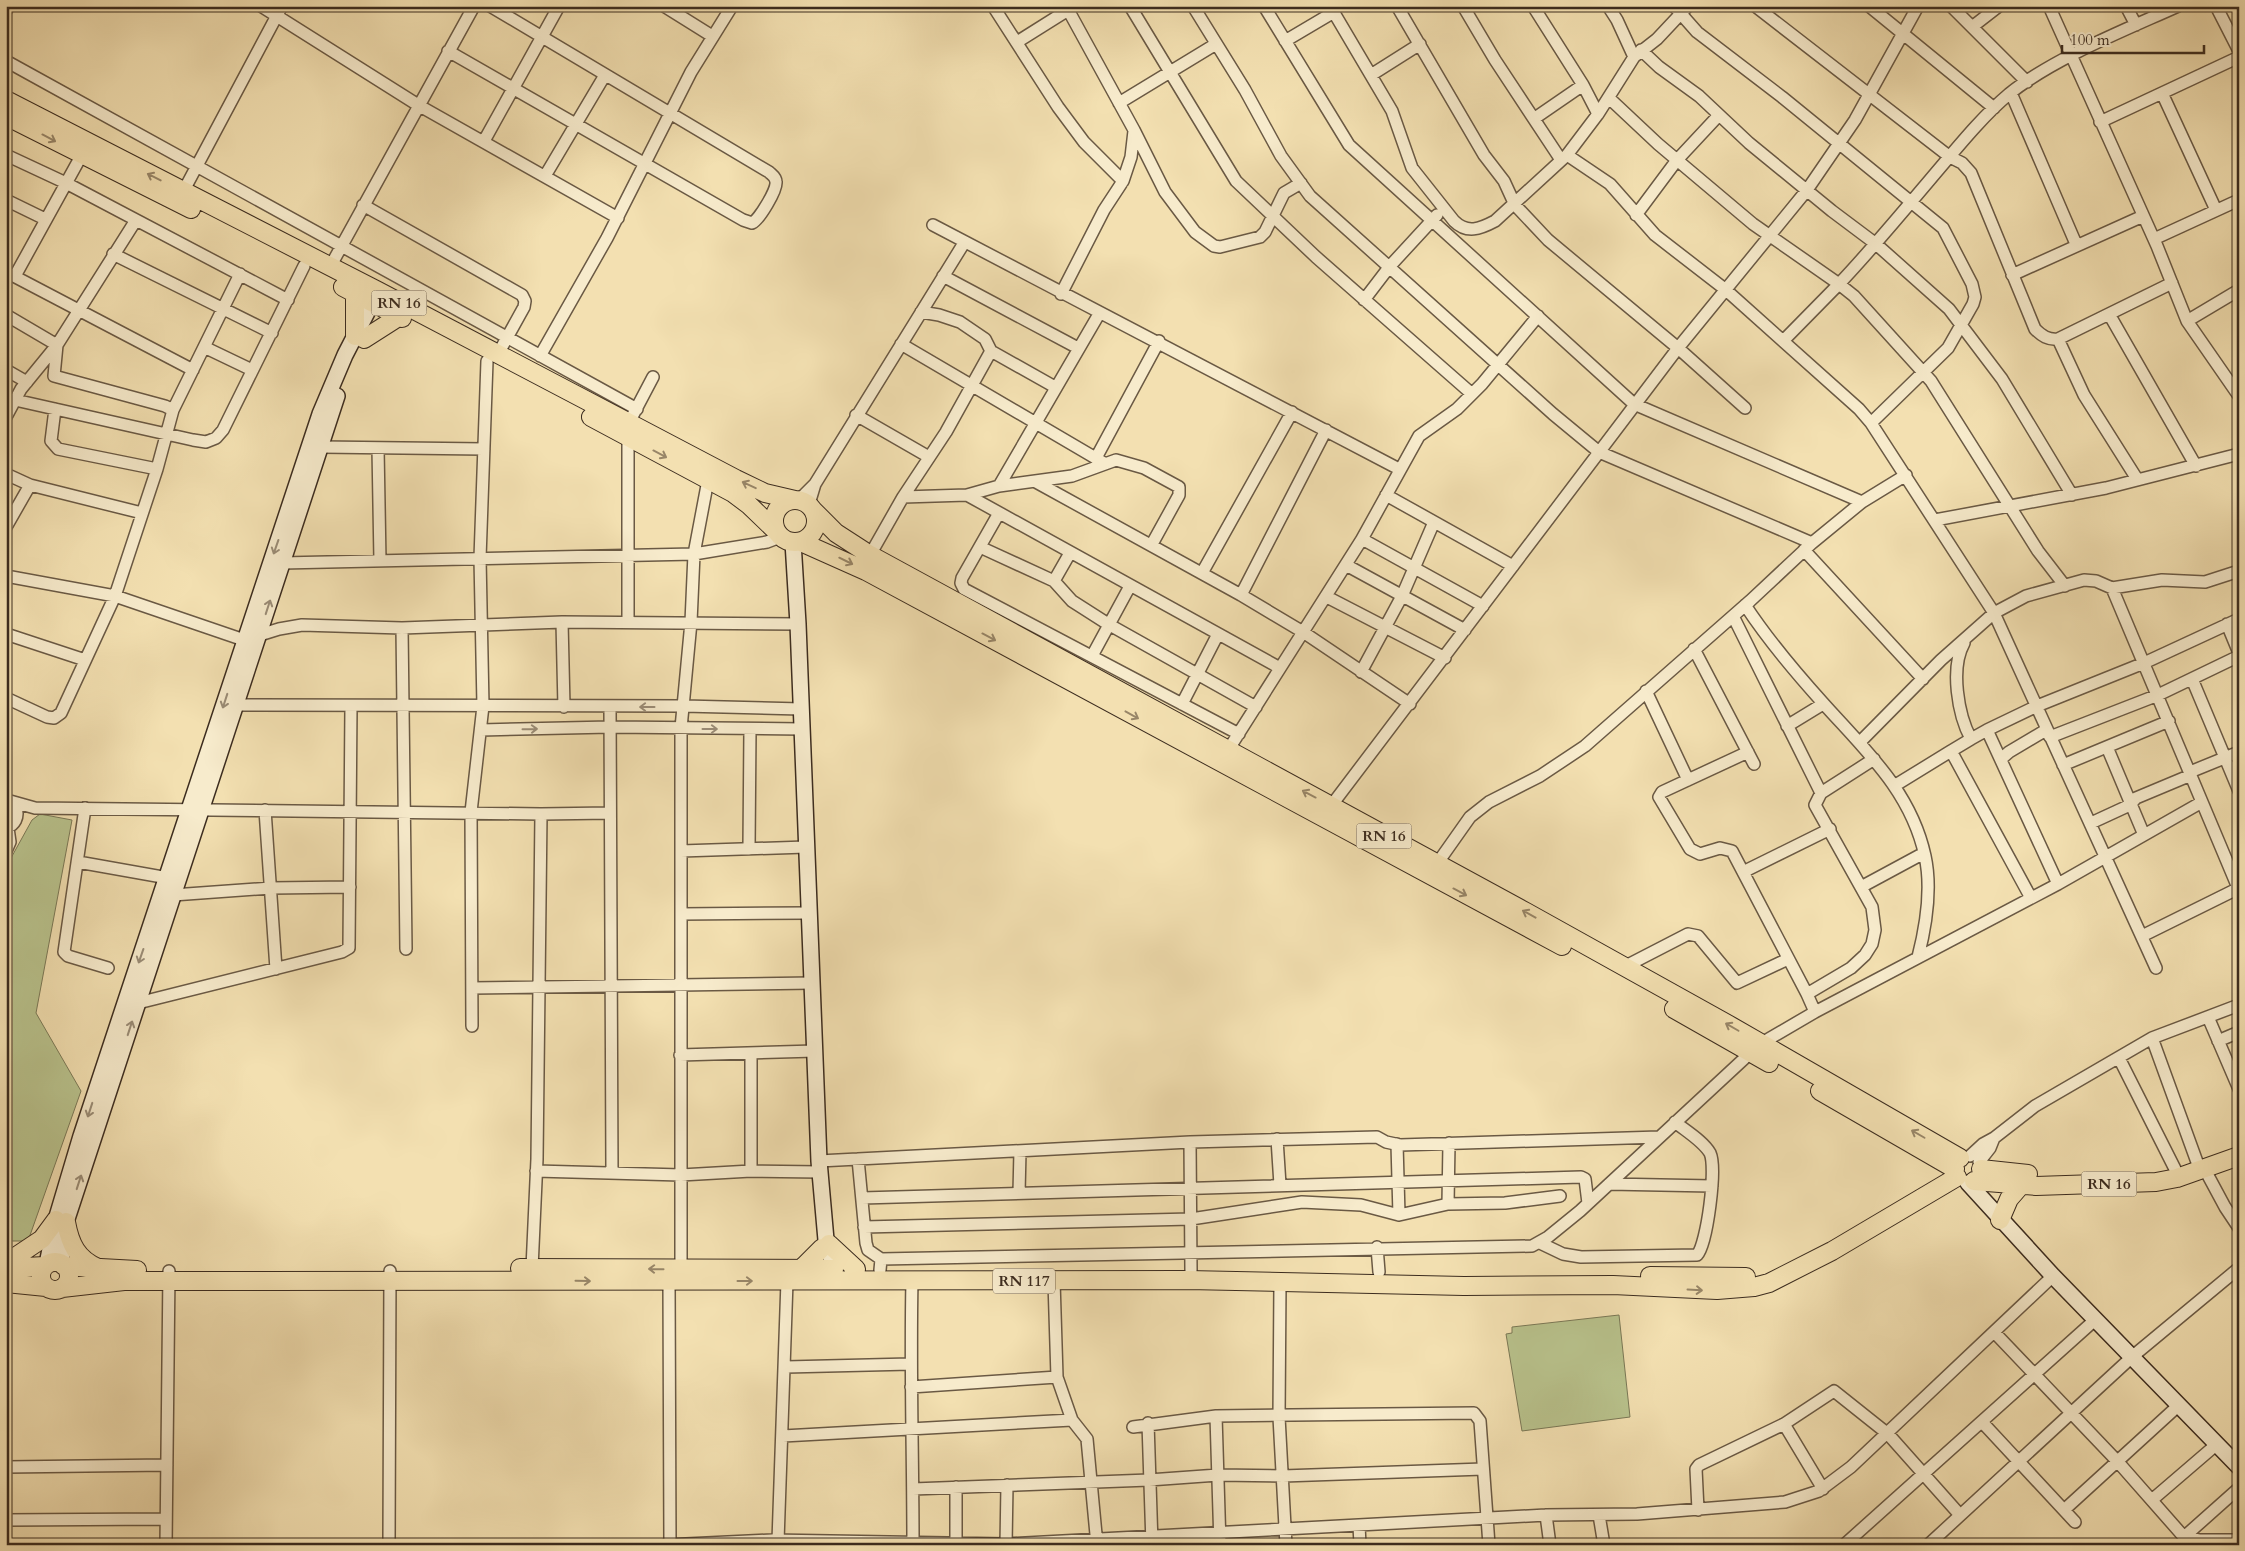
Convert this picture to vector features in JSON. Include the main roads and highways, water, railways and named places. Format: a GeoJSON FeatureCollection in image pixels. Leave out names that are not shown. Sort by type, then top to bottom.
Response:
{"type":"FeatureCollection","features":[{"type":"Feature","properties":{"kind":"main road","name":"RN 16"},"geometry":{"type":"LineString","coordinates":[[6,100],[85,149],[355,293],[379,299],[492,357]]}},
{"type":"Feature","properties":{"kind":"main road","name":"RN 16"},"geometry":{"type":"LineString","coordinates":[[6,116],[183,192],[330,267],[379,299],[400,316],[631,423],[765,493],[804,503],[836,533],[870,555],[1024,630],[1224,757],[1331,806],[1432,869],[1579,955],[1755,1048]]}},
{"type":"Feature","properties":{"kind":"main road"},"geometry":{"type":"LineString","coordinates":[[355,293],[360,337],[400,316]]}},
{"type":"Feature","properties":{"kind":"main road","name":"RN 16"},"geometry":{"type":"LineString","coordinates":[[631,423],[708,480],[733,493],[788,538],[866,571],[1624,968],[1755,1048],[1967,1169],[2022,1184],[2090,1186],[2156,1182],[2177,1178],[2239,1145]]}},
{"type":"Feature","properties":{"kind":"main road"},"geometry":{"type":"LineString","coordinates":[[804,503],[816,525],[813,532],[788,538],[774,524],[776,510],[781,504],[804,503]]}},
{"type":"Feature","properties":{"kind":"main road","name":"RN 16"},"geometry":{"type":"LineString","coordinates":[[1967,1169],[2064,1177],[2153,1173],[2239,1156]]}},
{"type":"Feature","properties":{"kind":"main road","name":"RN 117"},"geometry":{"type":"LineString","coordinates":[[6,1268],[54,1265],[169,1276],[675,1276],[820,1274],[912,1281],[1464,1286],[1613,1285],[1700,1290],[1740,1289],[1769,1283],[1849,1236],[1936,1177],[1967,1169]]}},
{"type":"Feature","properties":{"kind":"main road"},"geometry":{"type":"LineString","coordinates":[[2000,1220],[2009,1199],[2022,1184]]}},
{"type":"Feature","properties":{"kind":"main road"},"geometry":{"type":"LineString","coordinates":[[6,1263],[42,1239],[61,1221],[76,1252],[84,1260],[101,1270]]}},
{"type":"Feature","properties":{"kind":"main road","name":"RN 117"},"geometry":{"type":"LineString","coordinates":[[390,1276],[532,1268],[787,1281],[880,1264],[1192,1262],[1379,1272],[1515,1276],[1613,1274],[1745,1277],[1764,1274],[1849,1236]]}},
{"type":"Feature","properties":{"kind":"main road"},"geometry":{"type":"LineString","coordinates":[[820,1274],[826,1244],[856,1269]]}},
{"type":"Feature","properties":{"kind":"main road"},"geometry":{"type":"LineString","coordinates":[[54,1265],[69,1278],[54,1287],[41,1274],[54,1265]]}},
{"type":"Feature","properties":{"kind":"main road","name":"RN 117"},"geometry":{"type":"LineString","coordinates":[[6,1283],[54,1287],[169,1276]]}}]}
